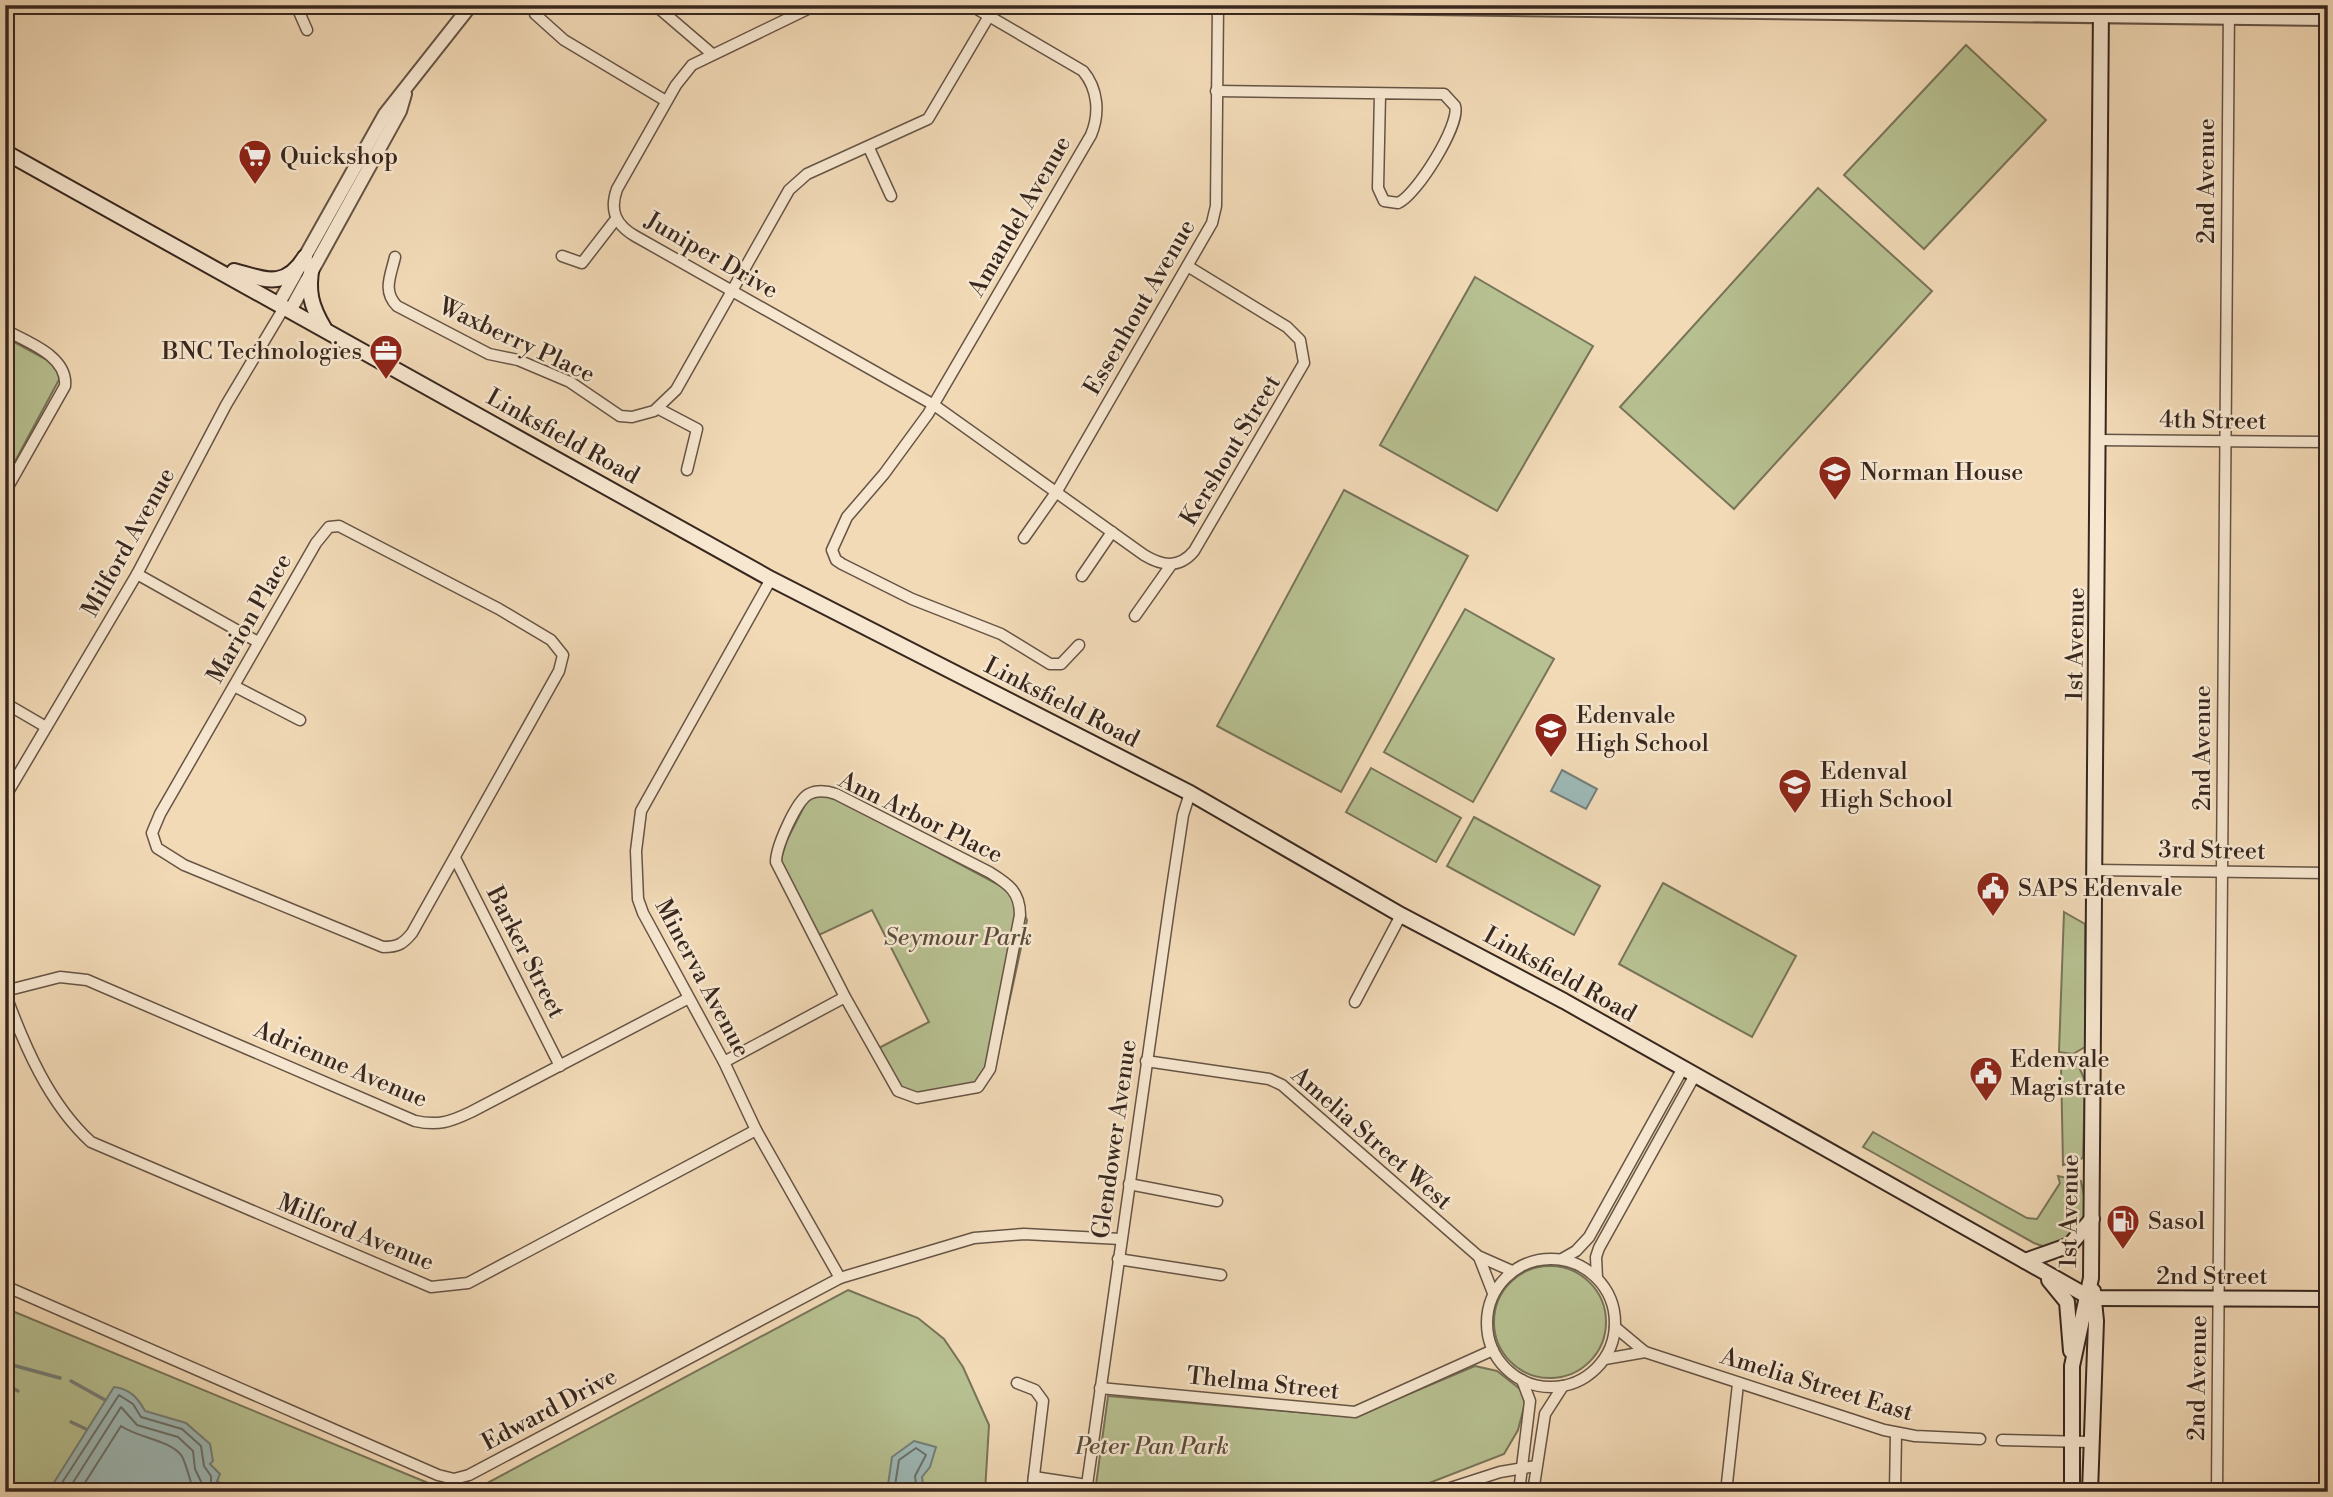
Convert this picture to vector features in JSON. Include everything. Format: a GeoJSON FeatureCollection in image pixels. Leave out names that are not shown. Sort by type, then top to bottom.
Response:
{"type":"FeatureCollection","features":[{"type":"Feature","properties":{"kind":"main road","name":"1st Avenue"},"geometry":{"type":"LineString","coordinates":[[2090,1492],[2101,11]]}},
{"type":"Feature","properties":{"kind":"main road","name":"Linksfield Road"},"geometry":{"type":"LineString","coordinates":[[5,152],[771,579],[1190,793],[1401,915],[1689,1071],[2031,1264],[2091,1292]]}},
{"type":"Feature","properties":{"kind":"main road"},"geometry":{"type":"LineString","coordinates":[[212,265],[273,281],[295,271],[308,261]]}},
{"type":"Feature","properties":{"kind":"main road"},"geometry":{"type":"LineString","coordinates":[[308,261],[311,303],[324,328]]}},
{"type":"Feature","properties":{"kind":"main road"},"geometry":{"type":"LineString","coordinates":[[2072,1366],[2064,1294],[2031,1264],[2070,1245],[2085,1231],[2092,1219]]}},
{"type":"Feature","properties":{"kind":"main road","name":"1st Avenue"},"geometry":{"type":"LineString","coordinates":[[2072,1492],[2072,1366],[2091,1292]]}},
{"type":"Feature","properties":{"kind":"main road","name":"2nd Street"},"geometry":{"type":"LineString","coordinates":[[2091,1292],[2328,1299]]}},
{"type":"Feature","properties":{"kind":"street"},"geometry":{"type":"LineString","coordinates":[[296,5],[307,30]]}},
{"type":"Feature","properties":{"kind":"street"},"geometry":{"type":"LineString","coordinates":[[285,306],[308,261],[400,111],[407,87],[471,5]]}},
{"type":"Feature","properties":{"kind":"street"},"geometry":{"type":"LineString","coordinates":[[535,5],[535,14],[564,40],[667,101]]}},
{"type":"Feature","properties":{"kind":"street"},"geometry":{"type":"LineString","coordinates":[[655,5],[711,53]]}},
{"type":"Feature","properties":{"kind":"street","name":"Juniper Drive"},"geometry":{"type":"LineString","coordinates":[[816,5],[711,53],[687,69],[617,189],[612,203],[616,219],[624,230],[933,405],[1057,491]]}},
{"type":"Feature","properties":{"kind":"street","name":"Amandel Avenue"},"geometry":{"type":"LineString","coordinates":[[970,5],[1083,71],[1092,89],[1097,117],[1091,135],[933,405],[875,485],[857,503],[840,528],[832,550],[836,560],[912,598],[1002,634],[1050,664],[1061,664],[1079,645]]}},
{"type":"Feature","properties":{"kind":"street"},"geometry":{"type":"LineString","coordinates":[[1185,5],[2229,11],[2328,19]]}},
{"type":"Feature","properties":{"kind":"street","name":"Essenhout Avenue"},"geometry":{"type":"LineString","coordinates":[[1024,538],[1057,491],[1209,231],[1216,206],[1218,6]]}},
{"type":"Feature","properties":{"kind":"street","name":"2nd Avenue"},"geometry":{"type":"LineString","coordinates":[[2217,1492],[2229,11]]}},
{"type":"Feature","properties":{"kind":"street"},"geometry":{"type":"LineString","coordinates":[[687,470],[697,429],[659,409],[679,384],[794,183],[807,174],[928,119],[989,16]]}},
{"type":"Feature","properties":{"kind":"street"},"geometry":{"type":"LineString","coordinates":[[1216,91],[1436,93],[1452,99],[1457,110],[1455,120],[1415,191],[1398,204],[1384,201],[1378,188],[1380,94]]}},
{"type":"Feature","properties":{"kind":"street"},"geometry":{"type":"LineString","coordinates":[[869,148],[891,196]]}},
{"type":"Feature","properties":{"kind":"street"},"geometry":{"type":"LineString","coordinates":[[562,256],[582,263],[616,219]]}},
{"type":"Feature","properties":{"kind":"street","name":"Waxberry Place"},"geometry":{"type":"LineString","coordinates":[[395,257],[388,289],[389,298],[397,306],[489,354],[518,360],[570,382],[620,416],[632,417],[659,409]]}},
{"type":"Feature","properties":{"kind":"street","name":"Kershout Street"},"geometry":{"type":"LineString","coordinates":[[1135,616],[1171,565],[1183,561],[1194,551],[1304,363],[1300,340],[1287,327],[1189,267]]}},
{"type":"Feature","properties":{"kind":"street","name":"Milford Avenue"},"geometry":{"type":"LineString","coordinates":[[5,797],[137,574],[226,405],[285,306]]}},
{"type":"Feature","properties":{"kind":"street"},"geometry":{"type":"LineString","coordinates":[[5,330],[56,361],[66,377],[65,386],[5,492]]}},
{"type":"Feature","properties":{"kind":"street","name":"4th Street"},"geometry":{"type":"LineString","coordinates":[[2098,440],[2328,442]]}},
{"type":"Feature","properties":{"kind":"street"},"geometry":{"type":"LineString","coordinates":[[1057,491],[1151,559],[1171,565]]}},
{"type":"Feature","properties":{"kind":"street","name":"Marion Place"},"geometry":{"type":"LineString","coordinates":[[339,526],[499,609],[551,640],[560,649],[563,660],[412,933],[404,943],[383,947],[166,856],[157,848],[153,828],[234,686],[320,537],[329,527],[339,526]]}},
{"type":"Feature","properties":{"kind":"street"},"geometry":{"type":"LineString","coordinates":[[1082,576],[1112,532]]}},
{"type":"Feature","properties":{"kind":"street"},"geometry":{"type":"LineString","coordinates":[[137,574],[258,642]]}},
{"type":"Feature","properties":{"kind":"street","name":"Minerva Avenue"},"geometry":{"type":"LineString","coordinates":[[771,579],[641,811],[636,829],[639,905],[687,999],[724,1062],[756,1130],[839,1278]]}},
{"type":"Feature","properties":{"kind":"street"},"geometry":{"type":"LineString","coordinates":[[234,686],[300,720]]}},
{"type":"Feature","properties":{"kind":"street"},"geometry":{"type":"LineString","coordinates":[[5,703],[46,727]]}},
{"type":"Feature","properties":{"kind":"street","name":"Ann Arbor Place"},"geometry":{"type":"LineString","coordinates":[[819,791],[836,794],[989,872],[1009,884],[1020,902],[1020,915],[990,1069],[978,1087],[917,1098],[898,1091],[845,997],[776,862],[779,846],[801,800],[819,791]]}},
{"type":"Feature","properties":{"kind":"street","name":"Glendower Avenue"},"geometry":{"type":"LineString","coordinates":[[1086,1488],[1146,1061],[1183,816],[1190,793]]}},
{"type":"Feature","properties":{"kind":"street","name":"Barker Street"},"geometry":{"type":"LineString","coordinates":[[454,858],[560,1066]]}},
{"type":"Feature","properties":{"kind":"street","name":"3rd Street"},"geometry":{"type":"LineString","coordinates":[[2095,870],[2328,873]]}},
{"type":"Feature","properties":{"kind":"street"},"geometry":{"type":"LineString","coordinates":[[1355,1002],[1401,915]]}},
{"type":"Feature","properties":{"kind":"street","name":"Adrienne Avenue"},"geometry":{"type":"LineString","coordinates":[[5,992],[60,977],[87,980],[415,1121],[434,1125],[448,1123],[687,999]]}},
{"type":"Feature","properties":{"kind":"street","name":"Milford Avenue"},"geometry":{"type":"LineString","coordinates":[[5,992],[18,1033],[39,1070],[65,1112],[91,1142],[431,1287],[468,1283],[756,1130]]}},
{"type":"Feature","properties":{"kind":"street"},"geometry":{"type":"LineString","coordinates":[[724,1062],[845,997]]}},
{"type":"Feature","properties":{"kind":"street","name":"Amelia Street West"},"geometry":{"type":"LineString","coordinates":[[1146,1061],[1277,1081],[1478,1256],[1512,1271]]}},
{"type":"Feature","properties":{"kind":"street"},"geometry":{"type":"LineString","coordinates":[[1562,1259],[1586,1241],[1689,1071]]}},
{"type":"Feature","properties":{"kind":"street"},"geometry":{"type":"LineString","coordinates":[[1597,1278],[1596,1258],[1599,1248],[1641,1175],[1689,1071]]}},
{"type":"Feature","properties":{"kind":"street"},"geometry":{"type":"LineString","coordinates":[[1628,1169],[1641,1175]]}},
{"type":"Feature","properties":{"kind":"street"},"geometry":{"type":"LineString","coordinates":[[1129,1184],[1217,1201]]}},
{"type":"Feature","properties":{"kind":"street","name":"Edward Drive"},"geometry":{"type":"LineString","coordinates":[[5,1286],[438,1475],[454,1479],[469,1475],[839,1278],[974,1238],[1024,1234],[1121,1239]]}},
{"type":"Feature","properties":{"kind":"street","name":"Amelia Street West"},"geometry":{"type":"LineString","coordinates":[[1478,1256],[1493,1293]]}},
{"type":"Feature","properties":{"kind":"street"},"geometry":{"type":"LineString","coordinates":[[1118,1259],[1221,1275]]}},
{"type":"Feature","properties":{"kind":"street"},"geometry":{"type":"LineString","coordinates":[[1562,1259],[1585,1268],[1597,1278],[1614,1308],[1615,1327],[1605,1359],[1591,1373],[1563,1385],[1540,1386],[1522,1380],[1505,1368],[1493,1350],[1487,1333],[1487,1315],[1493,1293],[1512,1271],[1535,1260],[1562,1259]]}},
{"type":"Feature","properties":{"kind":"street","name":"Amelia Street East"},"geometry":{"type":"LineString","coordinates":[[1615,1327],[1644,1352],[1896,1433],[1980,1439]]}},
{"type":"Feature","properties":{"kind":"street","name":"Thelma Street"},"geometry":{"type":"LineString","coordinates":[[1100,1388],[1355,1412],[1493,1350]]}},
{"type":"Feature","properties":{"kind":"street","name":"Amelia Street East"},"geometry":{"type":"LineString","coordinates":[[1605,1359],[1644,1352]]}},
{"type":"Feature","properties":{"kind":"street"},"geometry":{"type":"LineString","coordinates":[[1519,1492],[1530,1401],[1522,1380]]}},
{"type":"Feature","properties":{"kind":"street"},"geometry":{"type":"LineString","coordinates":[[1017,1383],[1035,1390],[1043,1401],[1032,1492]]}},
{"type":"Feature","properties":{"kind":"street"},"geometry":{"type":"LineString","coordinates":[[1726,1492],[1738,1384]]}},
{"type":"Feature","properties":{"kind":"street"},"geometry":{"type":"LineString","coordinates":[[1533,1492],[1545,1413],[1563,1385]]}},
{"type":"Feature","properties":{"kind":"street"},"geometry":{"type":"LineString","coordinates":[[1895,1492],[1896,1433]]}},
{"type":"Feature","properties":{"kind":"street"},"geometry":{"type":"LineString","coordinates":[[2002,1440],[2090,1442]]}},
{"type":"Feature","properties":{"kind":"street"},"geometry":{"type":"LineString","coordinates":[[1438,1492],[1536,1466]]}},
{"type":"Feature","properties":{"kind":"street"},"geometry":{"type":"LineString","coordinates":[[1034,1476],[1086,1488]]}},
{"type":"Feature","properties":{"kind":"green space"},"geometry":{"type":"Polygon","coordinates":[[[1966,45],[2046,120],[1924,249],[1844,175],[1966,45]]]}},
{"type":"Feature","properties":{"kind":"green space"},"geometry":{"type":"Polygon","coordinates":[[[1818,188],[1932,291],[1734,509],[1620,407],[1818,188]]]}},
{"type":"Feature","properties":{"kind":"green space"},"geometry":{"type":"Polygon","coordinates":[[[1475,277],[1593,346],[1497,511],[1380,445],[1475,277]]]}},
{"type":"Feature","properties":{"kind":"green space"},"geometry":{"type":"Polygon","coordinates":[[[5,337],[51,362],[61,376],[5,480],[5,337]]]}},
{"type":"Feature","properties":{"kind":"green space"},"geometry":{"type":"Polygon","coordinates":[[[1344,490],[1468,556],[1341,792],[1217,726],[1344,490]]]}},
{"type":"Feature","properties":{"kind":"green space"},"geometry":{"type":"Polygon","coordinates":[[[1465,609],[1554,659],[1473,802],[1384,752],[1465,609]]]}},
{"type":"Feature","properties":{"kind":"green space"},"geometry":{"type":"Polygon","coordinates":[[[1371,768],[1461,818],[1436,862],[1346,812],[1371,768]]]}},
{"type":"Feature","properties":{"kind":"green space","name":"Seymour Park"},"geometry":{"type":"Polygon","coordinates":[[[829,794],[1014,893],[1027,920],[994,1072],[969,1093],[915,1102],[894,1092],[873,1051],[929,1022],[872,910],[819,935],[780,862],[787,840],[809,797],[829,794]]]}},
{"type":"Feature","properties":{"kind":"green space"},"geometry":{"type":"Polygon","coordinates":[[[1474,817],[1600,886],[1574,935],[1447,866],[1474,817]]]}},
{"type":"Feature","properties":{"kind":"green space"},"geometry":{"type":"Polygon","coordinates":[[[1663,883],[1796,956],[1752,1037],[1619,964],[1663,883]]]}},
{"type":"Feature","properties":{"kind":"green space"},"geometry":{"type":"Polygon","coordinates":[[[2064,912],[2085,924],[2085,1047],[2073,1054],[2059,1052],[2064,912]]]}},
{"type":"Feature","properties":{"kind":"green space"},"geometry":{"type":"Polygon","coordinates":[[[2077,1063],[2085,1080],[2083,1158],[2063,1165],[2061,1065],[2077,1063]]]}},
{"type":"Feature","properties":{"kind":"green space"},"geometry":{"type":"Polygon","coordinates":[[[1873,1132],[2027,1218],[2037,1219],[2060,1183],[2058,1176],[2081,1181],[2088,1215],[2056,1251],[2034,1243],[1863,1147],[1873,1132]]]}},
{"type":"Feature","properties":{"kind":"green space"},"geometry":{"type":"Polygon","coordinates":[[[1550,1266],[1572,1270],[1590,1282],[1602,1300],[1606,1322],[1602,1344],[1590,1362],[1572,1374],[1550,1378],[1528,1374],[1510,1362],[1498,1344],[1494,1322],[1498,1300],[1510,1282],[1528,1270],[1550,1266]]]}},
{"type":"Feature","properties":{"kind":"green space"},"geometry":{"type":"Polygon","coordinates":[[[848,1290],[918,1318],[944,1339],[963,1367],[989,1425],[985,1492],[460,1492],[478,1488],[848,1290]]]}},
{"type":"Feature","properties":{"kind":"green space"},"geometry":{"type":"Polygon","coordinates":[[[5,1308],[450,1492],[5,1492],[5,1308]]]}},
{"type":"Feature","properties":{"kind":"green space","name":"Peter Pan Park"},"geometry":{"type":"Polygon","coordinates":[[[1475,1366],[1497,1371],[1520,1389],[1525,1403],[1518,1430],[1504,1454],[1406,1492],[1095,1492],[1108,1396],[1354,1417],[1475,1366]]]}},
{"type":"Feature","properties":{"kind":"water"},"geometry":{"type":"Polygon","coordinates":[[[1562,770],[1597,789],[1586,809],[1551,791],[1562,770]]]}},
{"type":"Feature","properties":{"kind":"water"},"geometry":{"type":"Polygon","coordinates":[[[114,1387],[133,1395],[145,1411],[186,1423],[210,1444],[213,1461],[210,1464],[220,1474],[217,1481],[236,1492],[48,1492],[114,1387]]]}},
{"type":"Feature","properties":{"kind":"water"},"geometry":{"type":"Polygon","coordinates":[[[914,1441],[936,1447],[930,1467],[922,1477],[924,1492],[887,1492],[892,1457],[914,1441]]]}},
{"type":"Feature","properties":{"kind":"waterway"},"geometry":{"type":"LineString","coordinates":[[5,1363],[60,1378]]}},
{"type":"Feature","properties":{"kind":"waterway"},"geometry":{"type":"LineString","coordinates":[[71,1381],[105,1400]]}},
{"type":"Feature","properties":{"kind":"waterway"},"geometry":{"type":"LineString","coordinates":[[5,1384],[18,1391]]}},
{"type":"Feature","properties":{"kind":"waterway"},"geometry":{"type":"LineString","coordinates":[[71,1422],[86,1429]]}},
{"type":"Feature","properties":{"kind":"place","name":"Quickshop"},"geometry":{"type":"Point","coordinates":[255,186]}},
{"type":"Feature","properties":{"kind":"place","name":"BNC Technologies"},"geometry":{"type":"Point","coordinates":[386,381]}},
{"type":"Feature","properties":{"kind":"place","name":"Norman House"},"geometry":{"type":"Point","coordinates":[1835,502]}},
{"type":"Feature","properties":{"kind":"place","name":"Edenvale High School"},"geometry":{"type":"Point","coordinates":[1551,759]}},
{"type":"Feature","properties":{"kind":"place","name":"Edenval High School"},"geometry":{"type":"Point","coordinates":[1795,815]}},
{"type":"Feature","properties":{"kind":"place","name":"SAPS Edenvale"},"geometry":{"type":"Point","coordinates":[1993,918]}},
{"type":"Feature","properties":{"kind":"place","name":"Edenvale Magistrate"},"geometry":{"type":"Point","coordinates":[1986,1103]}},
{"type":"Feature","properties":{"kind":"place","name":"Sasol"},"geometry":{"type":"Point","coordinates":[2123,1251]}}]}
